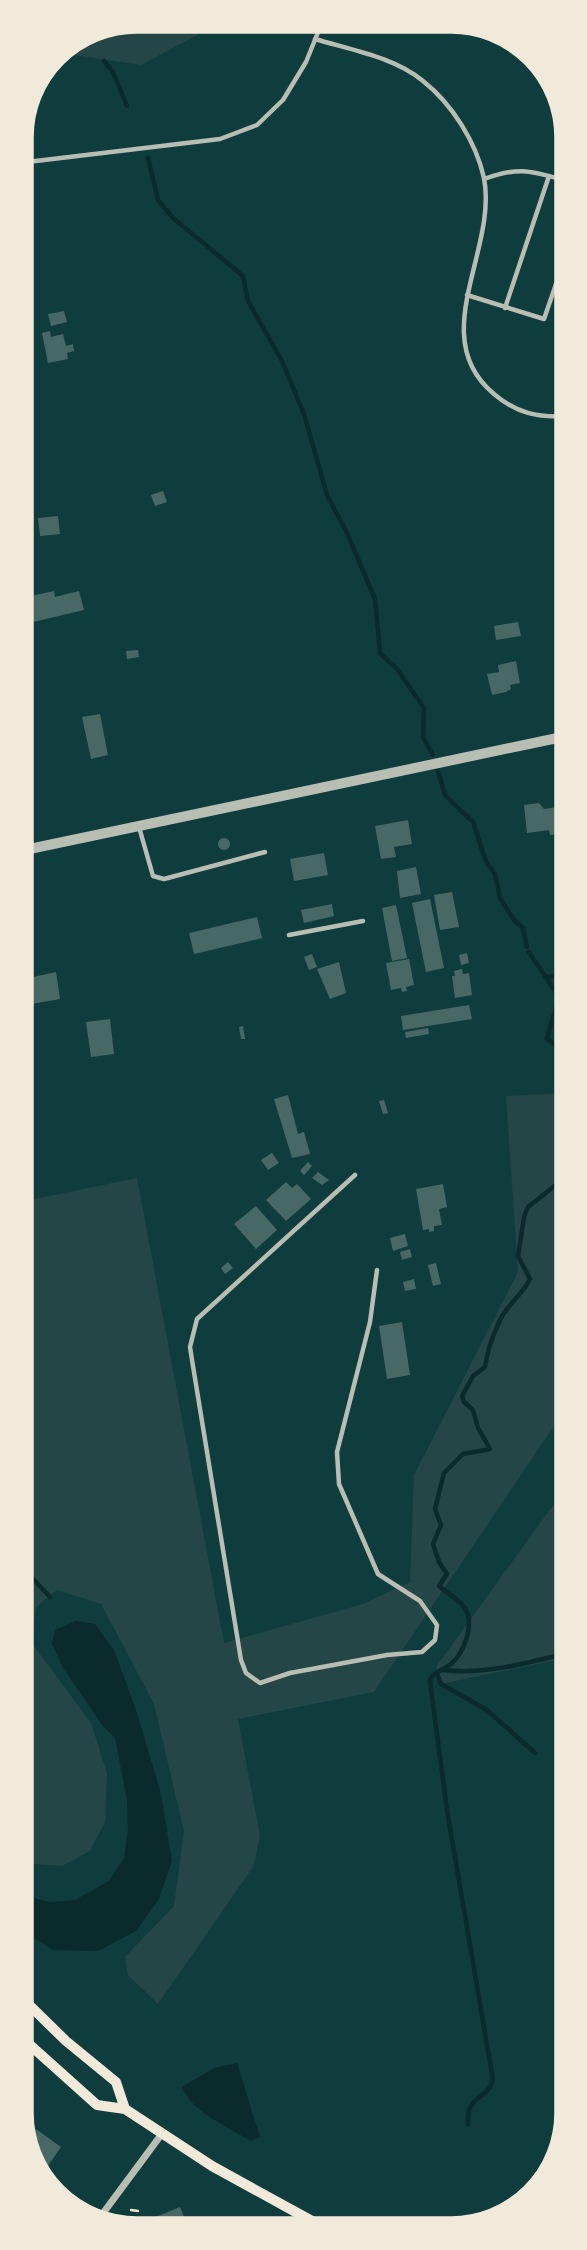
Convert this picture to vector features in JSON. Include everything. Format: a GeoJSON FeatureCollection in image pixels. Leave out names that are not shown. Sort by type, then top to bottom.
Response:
{"type":"FeatureCollection","features":[{"type":"Feature","properties":{"kind":"main road"},"geometry":{"type":"LineString","coordinates":[[32,2008],[66,2041],[116,2082],[125,2109]]}},
{"type":"Feature","properties":{"kind":"main road"},"geometry":{"type":"LineString","coordinates":[[32,2047],[97,2105],[125,2109],[160,2135],[256,2191],[311,2218]]}},
{"type":"Feature","properties":{"kind":"street"},"geometry":{"type":"LineString","coordinates":[[32,848],[556,738]]}},
{"type":"Feature","properties":{"kind":"street"},"geometry":{"type":"LineString","coordinates":[[103,2213],[160,2135]]}},
{"type":"Feature","properties":{"kind":"lane"},"geometry":{"type":"LineString","coordinates":[[32,161],[220,139],[257,125],[283,100],[306,62],[318,32]]}},
{"type":"Feature","properties":{"kind":"lane"},"geometry":{"type":"LineString","coordinates":[[315,39],[400,65],[423,80],[442,98],[468,136],[484,179],[483,238],[467,295],[463,344],[475,373],[489,390],[525,414],[556,417]]}},
{"type":"Feature","properties":{"kind":"lane"},"geometry":{"type":"LineString","coordinates":[[484,179],[509,170],[528,169],[556,178]]}},
{"type":"Feature","properties":{"kind":"lane"},"geometry":{"type":"LineString","coordinates":[[505,308],[549,176]]}},
{"type":"Feature","properties":{"kind":"lane"},"geometry":{"type":"LineString","coordinates":[[467,295],[544,318],[556,284]]}},
{"type":"Feature","properties":{"kind":"lane"},"geometry":{"type":"LineString","coordinates":[[138,825],[153,876],[164,879],[265,852]]}},
{"type":"Feature","properties":{"kind":"lane"},"geometry":{"type":"LineString","coordinates":[[289,935],[363,921]]}},
{"type":"Feature","properties":{"kind":"lane"},"geometry":{"type":"LineString","coordinates":[[355,1175],[278,1248],[214,1302],[197,1319],[192,1333],[192,1360],[230,1603],[246,1673],[260,1683],[290,1673],[353,1664],[387,1655],[422,1652],[435,1640],[437,1625],[420,1601],[378,1574],[339,1484],[338,1442],[370,1322],[377,1270]]}},
{"type":"Feature","properties":{"kind":"path"},"geometry":{"type":"LineString","coordinates":[[131,2210],[138,2211]]}},
{"type":"Feature","properties":{"kind":"shaded area"},"geometry":{"type":"Polygon","coordinates":[[[203,32],[141,65],[71,55],[96,39],[116,34],[203,32]]]}},
{"type":"Feature","properties":{"kind":"shaded area"},"geometry":{"type":"Polygon","coordinates":[[[556,1094],[555,1424],[374,1692],[238,1719],[260,1836],[253,1867],[158,2004],[128,1975],[125,1957],[174,1906],[184,1831],[154,1704],[101,1604],[57,1590],[36,1607],[32,1635],[32,1200],[137,1178],[224,1643],[363,1604],[410,1582],[414,1475],[518,1272],[506,1096],[556,1094]]]}},
{"type":"Feature","properties":{"kind":"shaded area"},"geometry":{"type":"Polygon","coordinates":[[[555,1502],[555,1660],[440,1684],[436,1667],[555,1502]]]}},
{"type":"Feature","properties":{"kind":"shaded area"},"geometry":{"type":"Polygon","coordinates":[[[76,1621],[95,1624],[114,1650],[136,1710],[161,1794],[172,1861],[159,1899],[136,1931],[98,1951],[53,1950],[32,1937],[32,1897],[49,1902],[75,1900],[109,1881],[124,1858],[128,1830],[127,1800],[115,1738],[103,1726],[63,1668],[52,1644],[55,1630],[76,1621]]]}},
{"type":"Feature","properties":{"kind":"shaded area"},"geometry":{"type":"Polygon","coordinates":[[[32,1643],[91,1723],[107,1773],[105,1822],[90,1851],[62,1866],[34,1864],[32,1643]]]}},
{"type":"Feature","properties":{"kind":"shaded area"},"geometry":{"type":"Polygon","coordinates":[[[237,2063],[260,2137],[251,2141],[203,2112],[182,2087],[214,2068],[237,2063]]]}},
{"type":"Feature","properties":{"kind":"building"},"geometry":{"type":"Polygon","coordinates":[[[64,311],[67,322],[51,326],[48,314],[64,311]]]}},
{"type":"Feature","properties":{"kind":"building"},"geometry":{"type":"Polygon","coordinates":[[[50,331],[51,337],[63,334],[66,346],[73,344],[74,351],[67,353],[68,359],[48,363],[42,333],[50,331]]]}},
{"type":"Feature","properties":{"kind":"building"},"geometry":{"type":"Polygon","coordinates":[[[163,491],[167,502],[155,506],[151,495],[163,491]]]}},
{"type":"Feature","properties":{"kind":"building"},"geometry":{"type":"Polygon","coordinates":[[[58,516],[60,534],[40,536],[38,518],[58,516]]]}},
{"type":"Feature","properties":{"kind":"building"},"geometry":{"type":"Polygon","coordinates":[[[54,591],[55,597],[79,591],[84,610],[33,622],[32,596],[54,591]]]}},
{"type":"Feature","properties":{"kind":"building"},"geometry":{"type":"Polygon","coordinates":[[[518,622],[521,636],[496,640],[494,626],[518,622]]]}},
{"type":"Feature","properties":{"kind":"building"},"geometry":{"type":"Polygon","coordinates":[[[138,650],[139,657],[127,659],[126,651],[138,650]]]}},
{"type":"Feature","properties":{"kind":"building"},"geometry":{"type":"Polygon","coordinates":[[[516,661],[520,683],[510,685],[511,689],[506,692],[492,695],[487,674],[499,672],[498,665],[516,661]]]}},
{"type":"Feature","properties":{"kind":"building"},"geometry":{"type":"Polygon","coordinates":[[[100,714],[108,755],[91,759],[82,717],[100,714]]]}},
{"type":"Feature","properties":{"kind":"building"},"geometry":{"type":"Polygon","coordinates":[[[539,803],[544,809],[556,807],[556,834],[550,835],[549,830],[527,833],[524,805],[539,803]]]}},
{"type":"Feature","properties":{"kind":"building"},"geometry":{"type":"Polygon","coordinates":[[[408,820],[412,844],[394,847],[396,857],[381,859],[375,826],[408,820]]]}},
{"type":"Feature","properties":{"kind":"building"},"geometry":{"type":"Polygon","coordinates":[[[224,838],[230,844],[224,850],[218,844],[224,838]]]}},
{"type":"Feature","properties":{"kind":"building"},"geometry":{"type":"Polygon","coordinates":[[[324,853],[328,875],[294,881],[290,859],[324,853]]]}},
{"type":"Feature","properties":{"kind":"building"},"geometry":{"type":"Polygon","coordinates":[[[416,867],[421,894],[400,898],[397,871],[416,867]]]}},
{"type":"Feature","properties":{"kind":"building"},"geometry":{"type":"Polygon","coordinates":[[[452,892],[459,927],[440,930],[434,895],[452,892]]]}},
{"type":"Feature","properties":{"kind":"building"},"geometry":{"type":"Polygon","coordinates":[[[430,899],[444,968],[426,972],[412,903],[430,899]]]}},
{"type":"Feature","properties":{"kind":"building"},"geometry":{"type":"Polygon","coordinates":[[[332,904],[334,916],[304,923],[301,910],[332,904]]]}},
{"type":"Feature","properties":{"kind":"building"},"geometry":{"type":"Polygon","coordinates":[[[396,905],[407,958],[392,961],[382,908],[396,905]]]}},
{"type":"Feature","properties":{"kind":"building"},"geometry":{"type":"Polygon","coordinates":[[[257,917],[262,938],[194,954],[189,933],[257,917]]]}},
{"type":"Feature","properties":{"kind":"building"},"geometry":{"type":"Polygon","coordinates":[[[467,953],[469,963],[461,965],[459,955],[467,953]]]}},
{"type":"Feature","properties":{"kind":"building"},"geometry":{"type":"Polygon","coordinates":[[[312,954],[317,967],[309,970],[304,957],[312,954]]]}},
{"type":"Feature","properties":{"kind":"building"},"geometry":{"type":"Polygon","coordinates":[[[409,959],[414,985],[406,987],[407,991],[402,992],[401,988],[391,990],[386,963],[409,959]]]}},
{"type":"Feature","properties":{"kind":"building"},"geometry":{"type":"Polygon","coordinates":[[[339,962],[346,993],[330,999],[317,969],[339,962]]]}},
{"type":"Feature","properties":{"kind":"building"},"geometry":{"type":"Polygon","coordinates":[[[462,969],[463,974],[469,973],[472,995],[455,998],[452,976],[455,976],[454,971],[462,969]]]}},
{"type":"Feature","properties":{"kind":"building"},"geometry":{"type":"Polygon","coordinates":[[[56,972],[60,999],[32,1004],[32,977],[56,972]]]}},
{"type":"Feature","properties":{"kind":"building"},"geometry":{"type":"Polygon","coordinates":[[[469,1005],[472,1019],[403,1030],[401,1016],[469,1005]]]}},
{"type":"Feature","properties":{"kind":"building"},"geometry":{"type":"Polygon","coordinates":[[[110,1019],[114,1054],[91,1057],[86,1022],[110,1019]]]}},
{"type":"Feature","properties":{"kind":"building"},"geometry":{"type":"Polygon","coordinates":[[[243,1026],[245,1039],[241,1039],[239,1027],[243,1026]]]}},
{"type":"Feature","properties":{"kind":"building"},"geometry":{"type":"Polygon","coordinates":[[[428,1028],[429,1034],[406,1038],[405,1032],[428,1028]]]}},
{"type":"Feature","properties":{"kind":"building"},"geometry":{"type":"Polygon","coordinates":[[[288,1095],[298,1134],[304,1132],[310,1154],[292,1158],[274,1099],[288,1095]]]}},
{"type":"Feature","properties":{"kind":"building"},"geometry":{"type":"Polygon","coordinates":[[[384,1100],[388,1113],[383,1114],[379,1101],[384,1100]]]}},
{"type":"Feature","properties":{"kind":"building"},"geometry":{"type":"Polygon","coordinates":[[[272,1153],[279,1163],[268,1170],[261,1160],[272,1153]]]}},
{"type":"Feature","properties":{"kind":"building"},"geometry":{"type":"Polygon","coordinates":[[[308,1162],[312,1166],[304,1175],[300,1171],[308,1162]]]}},
{"type":"Feature","properties":{"kind":"building"},"geometry":{"type":"Polygon","coordinates":[[[318,1172],[329,1180],[322,1185],[312,1178],[318,1172]]]}},
{"type":"Feature","properties":{"kind":"building"},"geometry":{"type":"Polygon","coordinates":[[[286,1182],[292,1188],[297,1184],[311,1199],[286,1221],[266,1200],[286,1182]]]}},
{"type":"Feature","properties":{"kind":"building"},"geometry":{"type":"Polygon","coordinates":[[[443,1184],[447,1207],[439,1209],[442,1225],[434,1226],[434,1231],[423,1230],[416,1189],[443,1184]]]}},
{"type":"Feature","properties":{"kind":"building"},"geometry":{"type":"Polygon","coordinates":[[[256,1206],[277,1230],[256,1249],[234,1224],[256,1206]]]}},
{"type":"Feature","properties":{"kind":"building"},"geometry":{"type":"Polygon","coordinates":[[[405,1234],[408,1246],[393,1251],[390,1238],[405,1234]]]}},
{"type":"Feature","properties":{"kind":"building"},"geometry":{"type":"Polygon","coordinates":[[[410,1249],[412,1257],[402,1260],[400,1252],[410,1249]]]}},
{"type":"Feature","properties":{"kind":"building"},"geometry":{"type":"Polygon","coordinates":[[[228,1262],[233,1268],[225,1274],[221,1268],[228,1262]]]}},
{"type":"Feature","properties":{"kind":"building"},"geometry":{"type":"Polygon","coordinates":[[[436,1263],[441,1284],[433,1286],[428,1265],[436,1263]]]}},
{"type":"Feature","properties":{"kind":"building"},"geometry":{"type":"Polygon","coordinates":[[[414,1279],[416,1289],[405,1291],[403,1282],[414,1279]]]}},
{"type":"Feature","properties":{"kind":"building"},"geometry":{"type":"Polygon","coordinates":[[[402,1322],[410,1375],[387,1379],[379,1326],[402,1322]]]}},
{"type":"Feature","properties":{"kind":"building"},"geometry":{"type":"Polygon","coordinates":[[[36,2129],[61,2147],[47,2168],[37,2147],[33,2133],[36,2129]]]}},
{"type":"Feature","properties":{"kind":"building"},"geometry":{"type":"Polygon","coordinates":[[[180,2207],[184,2218],[153,2218],[180,2207]]]}},
{"type":"Feature","properties":{"kind":"waterway"},"geometry":{"type":"LineString","coordinates":[[104,61],[113,72],[127,106]]}},
{"type":"Feature","properties":{"kind":"waterway"},"geometry":{"type":"LineString","coordinates":[[148,158],[158,200],[173,218],[243,276],[248,301],[282,361],[304,414],[327,495],[347,533],[375,599],[380,653],[397,669],[424,708],[423,737],[433,755]]}},
{"type":"Feature","properties":{"kind":"waterway"},"geometry":{"type":"LineString","coordinates":[[438,771],[445,795],[473,822],[486,862],[495,874],[500,898],[514,920],[523,928],[527,947]]}},
{"type":"Feature","properties":{"kind":"waterway"},"geometry":{"type":"LineString","coordinates":[[529,952],[556,992]]}},
{"type":"Feature","properties":{"kind":"waterway"},"geometry":{"type":"LineString","coordinates":[[546,977],[556,976]]}},
{"type":"Feature","properties":{"kind":"waterway"},"geometry":{"type":"LineString","coordinates":[[556,1009],[547,1038],[556,1046]]}},
{"type":"Feature","properties":{"kind":"waterway"},"geometry":{"type":"LineString","coordinates":[[468,2124],[470,2107],[487,2091],[493,2080],[447,1810],[430,1681],[433,1675],[451,1664],[460,1653],[467,1638],[469,1622],[465,1608],[439,1586],[447,1574],[439,1562],[433,1544],[441,1525],[435,1509],[444,1473],[463,1454],[490,1449],[478,1428],[473,1410],[464,1402],[462,1396],[473,1376],[485,1367],[497,1326],[530,1279],[518,1256],[528,1207],[555,1185]]}},
{"type":"Feature","properties":{"kind":"waterway"},"geometry":{"type":"LineString","coordinates":[[32,1578],[50,1597]]}},
{"type":"Feature","properties":{"kind":"waterway"},"geometry":{"type":"LineString","coordinates":[[443,1670],[490,1669],[555,1656]]}},
{"type":"Feature","properties":{"kind":"waterway"},"geometry":{"type":"LineString","coordinates":[[437,1673],[441,1684],[487,1710],[535,1753]]}}]}
